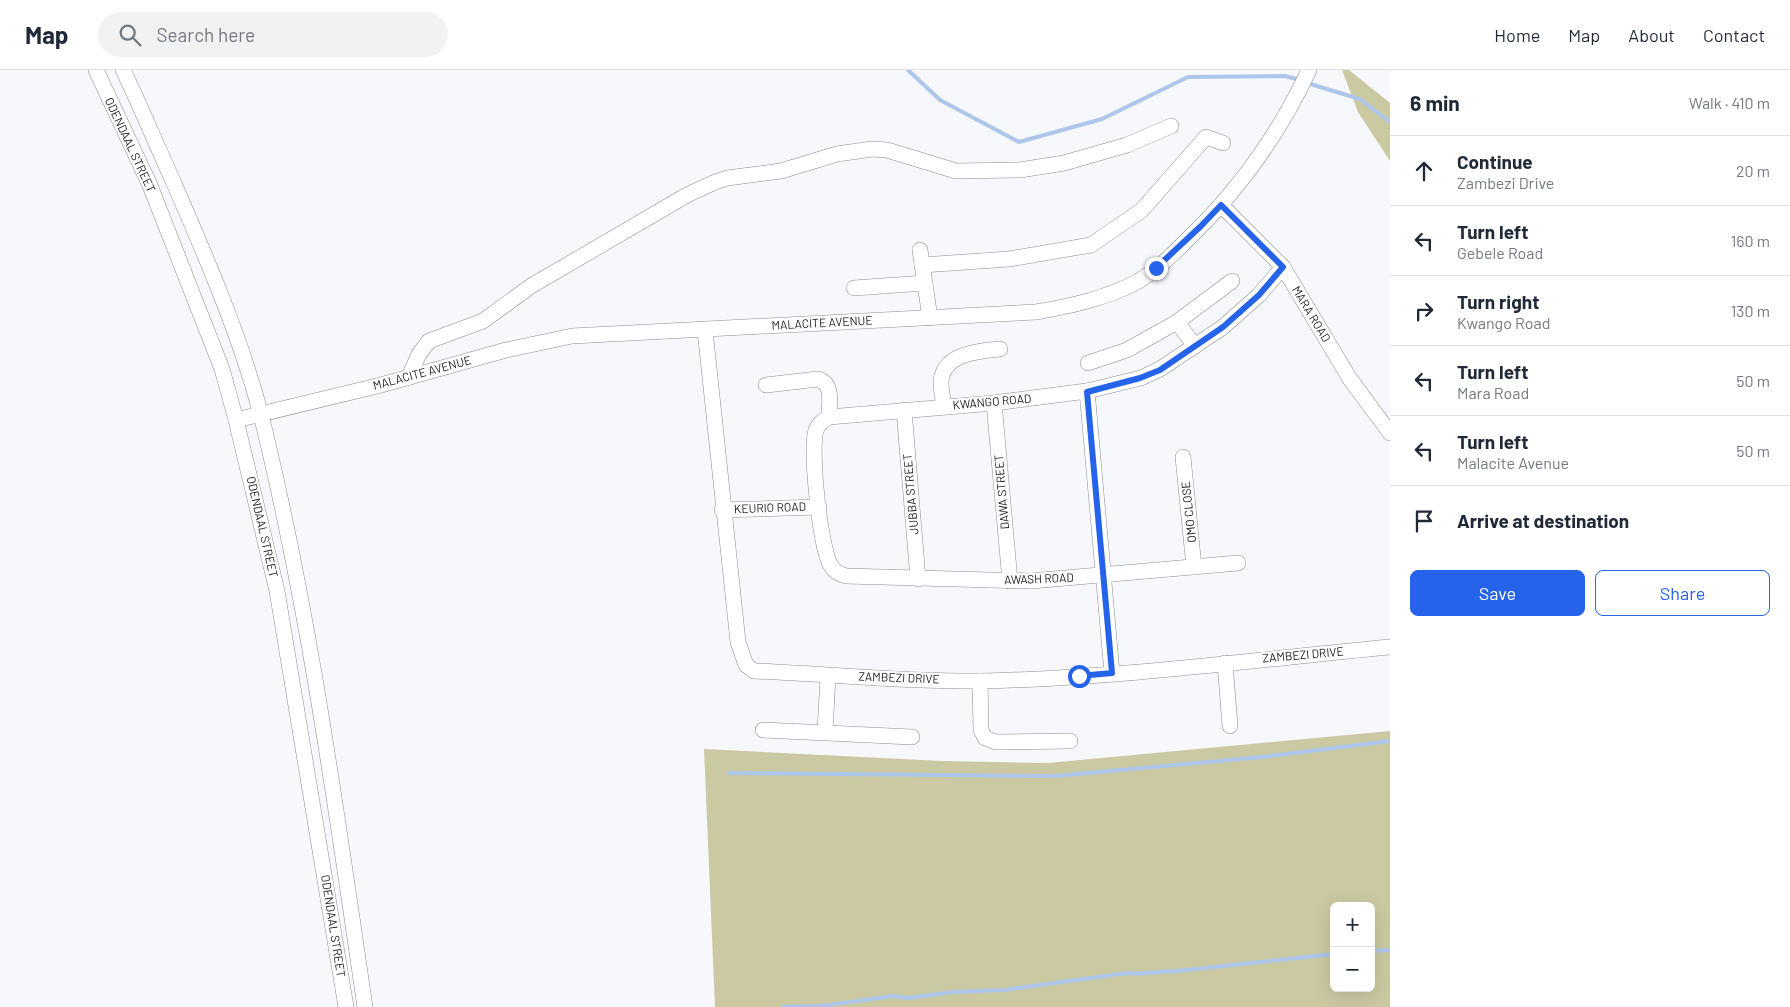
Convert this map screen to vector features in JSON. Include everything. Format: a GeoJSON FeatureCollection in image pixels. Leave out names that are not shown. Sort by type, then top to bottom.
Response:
{"type":"FeatureCollection","features":[{"type":"Feature","properties":{"kind":"street","name":"ODENDAAL STREET"},"geometry":{"type":"LineString","coordinates":[[96,70],[163,219],[222,369],[236,420],[277,591],[346,1007]]}},
{"type":"Feature","properties":{"kind":"street","name":"ODENDAAL STREET"},"geometry":{"type":"LineString","coordinates":[[122,70],[146,117],[197,236],[248,373],[260,414],[300,592],[365,1007]]}},
{"type":"Feature","properties":{"kind":"street","name":"MALACITE AVENUE"},"geometry":{"type":"LineString","coordinates":[[236,420],[563,337],[650,330],[704,330],[1036,312],[1099,299],[1138,281],[1156,268],[1221,205],[1252,169],[1290,111],[1310,70]]}},
{"type":"Feature","properties":{"kind":"street"},"geometry":{"type":"LineString","coordinates":[[409,377],[419,354],[429,341],[483,321],[531,286],[687,195],[721,180],[781,171],[837,154],[872,149],[887,150],[956,171],[1020,170],[1064,163],[1127,145],[1171,126]]}},
{"type":"Feature","properties":{"kind":"street"},"geometry":{"type":"LineString","coordinates":[[922,265],[1008,260],[1090,245],[1142,210],[1206,137],[1223,143]]}},
{"type":"Feature","properties":{"kind":"street","name":"MARA ROAD"},"geometry":{"type":"LineString","coordinates":[[1221,205],[1283,267],[1350,379],[1390,434]]}},
{"type":"Feature","properties":{"kind":"street"},"geometry":{"type":"LineString","coordinates":[[920,250],[930,318]]}},
{"type":"Feature","properties":{"kind":"street","name":"KWANGO ROAD"},"geometry":{"type":"LineString","coordinates":[[829,417],[994,403],[1087,392],[1151,374],[1223,327],[1259,295],[1283,267]]}},
{"type":"Feature","properties":{"kind":"street"},"geometry":{"type":"LineString","coordinates":[[1088,363],[1128,350],[1176,322],[1232,281]]}},
{"type":"Feature","properties":{"kind":"street"},"geometry":{"type":"LineString","coordinates":[[854,288],[925,283]]}},
{"type":"Feature","properties":{"kind":"street"},"geometry":{"type":"LineString","coordinates":[[1176,322],[1195,346]]}},
{"type":"Feature","properties":{"kind":"street","name":"ZAMBEZI DRIVE"},"geometry":{"type":"LineString","coordinates":[[704,330],[722,510],[738,642],[746,665],[754,671],[828,676],[980,681],[1112,673],[1390,647]]}},
{"type":"Feature","properties":{"kind":"street"},"geometry":{"type":"LineString","coordinates":[[944,406],[941,382],[948,366],[964,353],[1000,349]]}},
{"type":"Feature","properties":{"kind":"street"},"geometry":{"type":"LineString","coordinates":[[766,385],[818,379],[825,381],[829,386],[829,417],[821,421],[815,435],[819,507]]}},
{"type":"Feature","properties":{"kind":"street"},"geometry":{"type":"LineString","coordinates":[[1087,392],[1112,673]]}},
{"type":"Feature","properties":{"kind":"street","name":"DAWA STREET"},"geometry":{"type":"LineString","coordinates":[[994,403],[1010,581]]}},
{"type":"Feature","properties":{"kind":"street","name":"JUBBA STREET"},"geometry":{"type":"LineString","coordinates":[[904,410],[918,579]]}},
{"type":"Feature","properties":{"kind":"street","name":"OMO CLOSE"},"geometry":{"type":"LineString","coordinates":[[1183,457],[1194,567]]}},
{"type":"Feature","properties":{"kind":"street","name":"KEURIO ROAD"},"geometry":{"type":"LineString","coordinates":[[722,510],[819,507]]}},
{"type":"Feature","properties":{"kind":"street","name":"AWASH ROAD"},"geometry":{"type":"LineString","coordinates":[[819,507],[825,552],[831,567],[839,574],[867,578],[1010,581],[1103,576],[1238,563]]}},
{"type":"Feature","properties":{"kind":"street"},"geometry":{"type":"LineString","coordinates":[[1225,662],[1230,726]]}},
{"type":"Feature","properties":{"kind":"street"},"geometry":{"type":"LineString","coordinates":[[824,732],[828,676]]}},
{"type":"Feature","properties":{"kind":"street"},"geometry":{"type":"LineString","coordinates":[[980,681],[981,730],[985,738],[996,742],[1070,742]]}},
{"type":"Feature","properties":{"kind":"street"},"geometry":{"type":"LineString","coordinates":[[763,730],[912,737]]}},
{"type":"Feature","properties":{"kind":"green space"},"geometry":{"type":"Polygon","coordinates":[[[1342,70],[1349,70],[1390,103],[1390,161],[1358,112],[1342,70]]]}},
{"type":"Feature","properties":{"kind":"green space"},"geometry":{"type":"Polygon","coordinates":[[[1390,731],[1390,1007],[715,1007],[704,749],[942,761],[1048,763],[1390,731]]]}},
{"type":"Feature","properties":{"kind":"waterway"},"geometry":{"type":"LineString","coordinates":[[908,70],[940,100],[1019,142],[1102,119],[1188,77],[1285,76],[1300,80]]}},
{"type":"Feature","properties":{"kind":"waterway"},"geometry":{"type":"LineString","coordinates":[[1307,83],[1360,99],[1390,122]]}},
{"type":"Feature","properties":{"kind":"waterway"},"geometry":{"type":"LineString","coordinates":[[729,773],[1055,776],[1262,757],[1390,741]]}},
{"type":"Feature","properties":{"kind":"waterway"},"geometry":{"type":"LineString","coordinates":[[1375,951],[1390,950]]}},
{"type":"Feature","properties":{"kind":"waterway"},"geometry":{"type":"LineString","coordinates":[[783,1007],[821,1006],[893,996],[908,998],[953,992],[1004,990],[1127,973],[1140,974],[1177,971],[1330,954]]}},
{"type":"Feature","properties":{"kind":"route"},"geometry":{"type":"LineString","coordinates":[[1079,676],[1112,673],[1087,392],[1140,378],[1160,370],[1223,327],[1259,295],[1283,267],[1221,205],[1175,252],[1156,268]]}}]}
